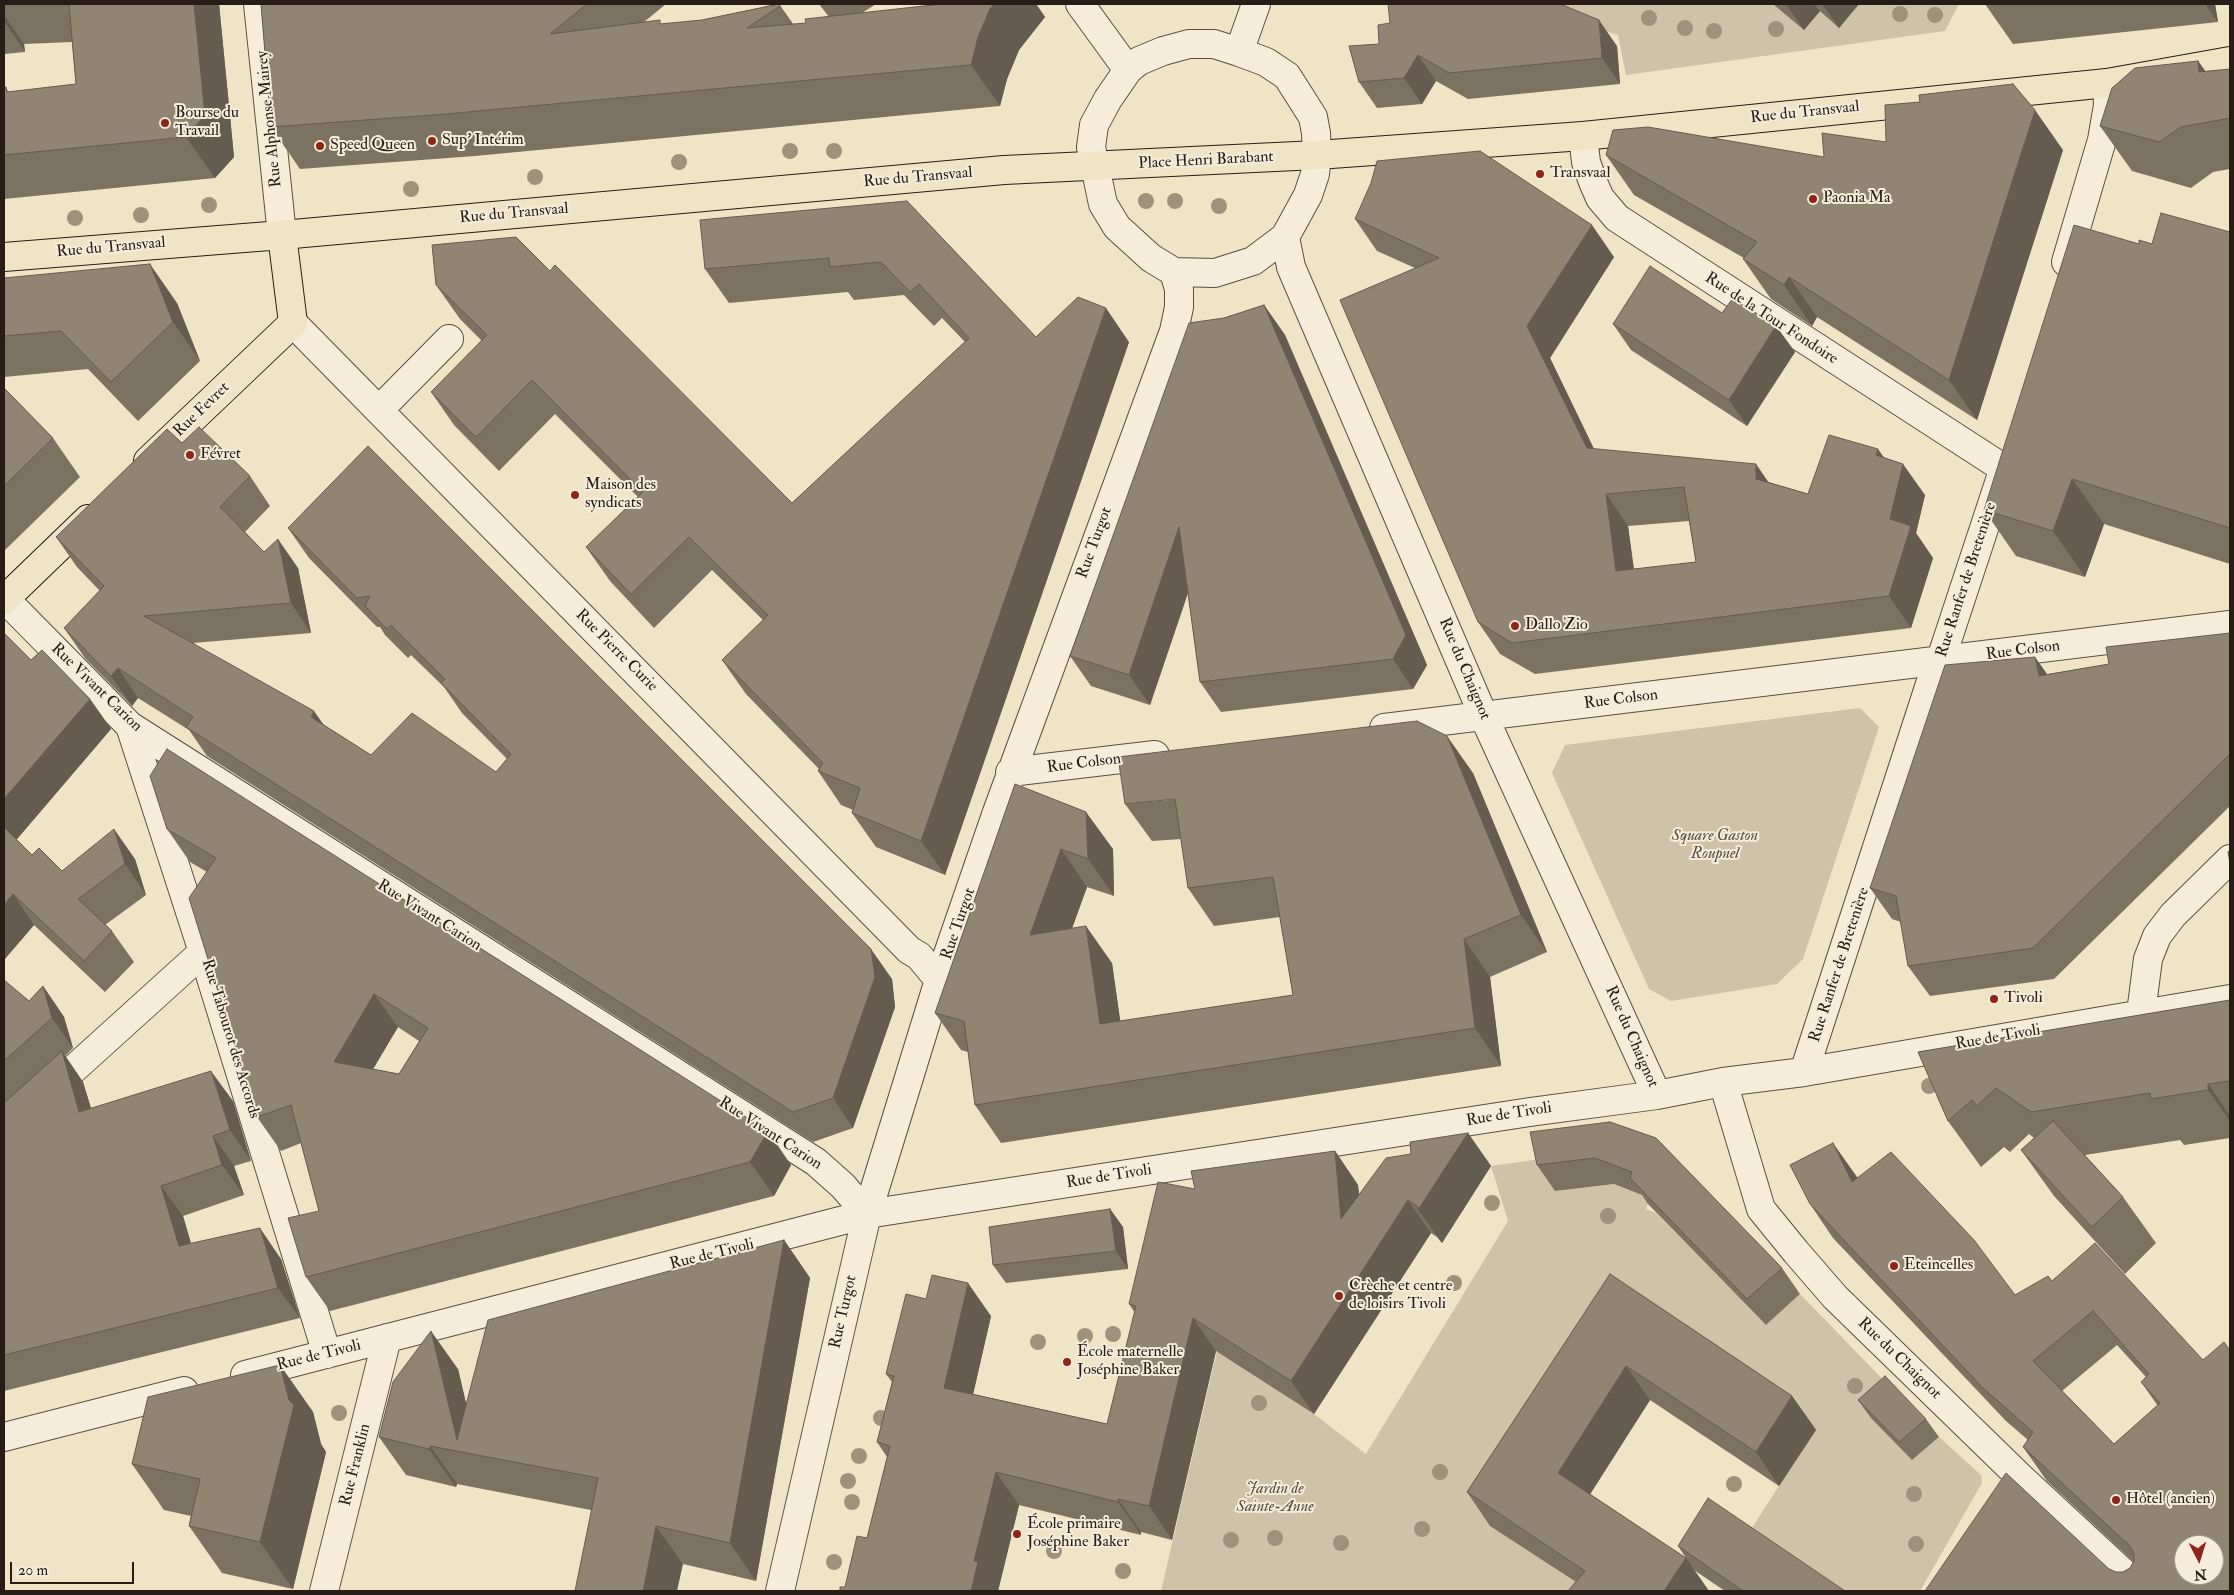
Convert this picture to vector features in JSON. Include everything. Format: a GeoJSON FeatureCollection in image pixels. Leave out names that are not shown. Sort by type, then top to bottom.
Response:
{"type":"FeatureCollection","features":[{"type":"Feature","properties":{"kind":"main road","name":"Rue du Transvaal"},"geometry":{"type":"LineString","coordinates":[[1378,151],[1583,136],[2107,83],[2230,61]]}},
{"type":"Feature","properties":{"kind":"main road","name":"Place Henri Barabant"},"geometry":{"type":"LineString","coordinates":[[1024,169],[1378,151]]}},
{"type":"Feature","properties":{"kind":"main road","name":"Rue du Transvaal"},"geometry":{"type":"LineString","coordinates":[[4,257],[282,235],[1024,169]]}},
{"type":"Feature","properties":{"kind":"main road"},"geometry":{"type":"LineString","coordinates":[[282,235],[293,323]]}},
{"type":"Feature","properties":{"kind":"main road","name":"Rue Fevret"},"geometry":{"type":"LineString","coordinates":[[134,475],[293,323]]}},
{"type":"Feature","properties":{"kind":"main road"},"geometry":{"type":"LineString","coordinates":[[4,600],[105,503]]}},
{"type":"Feature","properties":{"kind":"street","name":"Rue Alphonse Mairey"},"geometry":{"type":"LineString","coordinates":[[258,4],[282,235]]}},
{"type":"Feature","properties":{"kind":"street"},"geometry":{"type":"LineString","coordinates":[[1080,4],[1128,70]]}},
{"type":"Feature","properties":{"kind":"street"},"geometry":{"type":"LineString","coordinates":[[1239,52],[1256,4]]}},
{"type":"Feature","properties":{"kind":"street"},"geometry":{"type":"LineString","coordinates":[[1189,44],[1214,44],[1239,52],[1266,62],[1287,76],[1303,98],[1313,117],[1317,155],[1315,174],[1308,195],[1285,237],[1254,261],[1215,273],[1174,272],[1151,258],[1117,227],[1103,204],[1091,147],[1094,125],[1108,99],[1128,70],[1139,61],[1163,51],[1189,44]]}},
{"type":"Feature","properties":{"kind":"street"},"geometry":{"type":"LineString","coordinates":[[2057,290],[2102,140],[2108,105],[2107,83]]}},
{"type":"Feature","properties":{"kind":"street","name":"Rue de la Tour Fondoire"},"geometry":{"type":"LineString","coordinates":[[1583,136],[1586,162],[1593,182],[1600,198],[1617,218],[2004,468]]}},
{"type":"Feature","properties":{"kind":"street","name":"Rue du Chaignot"},"geometry":{"type":"LineString","coordinates":[[1285,237],[1291,267],[1484,717],[1657,1094]]}},
{"type":"Feature","properties":{"kind":"street","name":"Rue Turgot"},"geometry":{"type":"LineString","coordinates":[[780,1591],[867,1214],[939,980],[1010,772],[1174,331],[1179,307],[1179,289],[1174,272]]}},
{"type":"Feature","properties":{"kind":"street","name":"Rue Pierre Curie"},"geometry":{"type":"LineString","coordinates":[[293,323],[895,936],[919,956],[939,980]]}},
{"type":"Feature","properties":{"kind":"street"},"geometry":{"type":"LineString","coordinates":[[379,410],[449,338]]}},
{"type":"Feature","properties":{"kind":"street","name":"Rue Ranfer de Bretenière"},"geometry":{"type":"LineString","coordinates":[[1804,1072],[1930,684],[1940,662],[2012,440]]}},
{"type":"Feature","properties":{"kind":"street","name":"Rue Vivant Carion"},"geometry":{"type":"LineString","coordinates":[[4,600],[130,726],[816,1162],[843,1186],[867,1214]]}},
{"type":"Feature","properties":{"kind":"street","name":"Rue Colson"},"geometry":{"type":"LineString","coordinates":[[1355,732],[1940,662],[2230,625]]}},
{"type":"Feature","properties":{"kind":"street","name":"Rue Tabourot des Accords"},"geometry":{"type":"LineString","coordinates":[[130,726],[203,952],[327,1354]]}},
{"type":"Feature","properties":{"kind":"street","name":"Rue Colson"},"geometry":{"type":"LineString","coordinates":[[1010,772],[1180,752]]}},
{"type":"Feature","properties":{"kind":"street"},"geometry":{"type":"LineString","coordinates":[[2141,1013],[2148,959],[2157,936],[2173,915],[2230,859]]}},
{"type":"Feature","properties":{"kind":"street"},"geometry":{"type":"LineString","coordinates":[[4,1132],[203,952]]}},
{"type":"Feature","properties":{"kind":"street","name":"Rue de Tivoli"},"geometry":{"type":"LineString","coordinates":[[4,1437],[867,1214],[1657,1094],[1723,1082],[1804,1072],[2230,999]]}},
{"type":"Feature","properties":{"kind":"street","name":"Rue du Chaignot"},"geometry":{"type":"LineString","coordinates":[[1723,1082],[1761,1209],[1835,1297],[2014,1489],[2143,1591]]}},
{"type":"Feature","properties":{"kind":"street","name":"Rue Franklin"},"geometry":{"type":"LineString","coordinates":[[324,1591],[387,1338]]}},
{"type":"Feature","properties":{"kind":"green space"},"geometry":{"type":"Polygon","coordinates":[[[1521,4],[1959,4],[1945,31],[1626,75],[1618,35],[1521,4]]]}},
{"type":"Feature","properties":{"kind":"green space","name":"Square Gaston Roupnel"},"geometry":{"type":"Polygon","coordinates":[[[1860,708],[1879,727],[1803,959],[1777,984],[1671,1001],[1649,989],[1552,773],[1565,745],[1860,708]]]}},
{"type":"Feature","properties":{"kind":"green space","name":"Jardin de Sainte-Anne"},"geometry":{"type":"Polygon","coordinates":[[[1548,1158],[1555,1191],[1614,1184],[1650,1198],[1646,1209],[1656,1213],[1766,1325],[1800,1294],[1897,1394],[1912,1460],[1939,1437],[1981,1475],[1982,1483],[1920,1591],[1826,1591],[1746,1537],[1815,1430],[1634,1308],[1491,1526],[1589,1591],[1161,1591],[1217,1351],[1314,1414],[1366,1454],[1508,1221],[1491,1166],[1548,1158]]]}},
{"type":"Feature","properties":{"kind":"building"},"geometry":{"type":"Polygon","coordinates":[[[69,4],[194,4],[205,115],[186,137],[4,155],[4,87],[6,87],[7,92],[76,84],[69,4]]]}},
{"type":"Feature","properties":{"kind":"building"},"geometry":{"type":"Polygon","coordinates":[[[261,4],[587,4],[550,34],[660,20],[660,24],[702,20],[779,4],[780,6],[747,28],[806,23],[805,19],[942,4],[994,4],[978,37],[971,65],[446,114],[271,127],[261,4]]]}},
{"type":"Feature","properties":{"kind":"building"},"geometry":{"type":"Polygon","coordinates":[[[1388,4],[1560,4],[1599,20],[1602,58],[1449,73],[1418,55],[1404,78],[1359,82],[1349,46],[1379,44],[1378,25],[1390,23],[1388,4]]]}},
{"type":"Feature","properties":{"kind":"building"},"geometry":{"type":"Polygon","coordinates":[[[2198,61],[2199,72],[2230,69],[2230,118],[2181,127],[2159,142],[2100,126],[2112,88],[2135,68],[2198,61]]]}},
{"type":"Feature","properties":{"kind":"building"},"geometry":{"type":"Polygon","coordinates":[[[2013,84],[2035,110],[1949,380],[1789,277],[1784,285],[1743,259],[1757,242],[1606,155],[1613,130],[1648,127],[1824,157],[1822,133],[1886,142],[1885,105],[1920,102],[1919,95],[2013,84]]]}},
{"type":"Feature","properties":{"kind":"building"},"geometry":{"type":"Polygon","coordinates":[[[1480,151],[1592,225],[1527,326],[1587,448],[1756,464],[1756,479],[1808,494],[1829,435],[1878,449],[1876,455],[1903,464],[1890,519],[1911,526],[1889,596],[1512,643],[1478,622],[1340,300],[1439,258],[1355,219],[1371,183],[1377,161],[1480,151]],[[1684,487],[1606,494],[1616,571],[1696,562],[1684,487]]]}},
{"type":"Feature","properties":{"kind":"building"},"geometry":{"type":"Polygon","coordinates":[[[907,201],[1036,337],[1078,297],[1106,308],[921,841],[852,813],[860,788],[818,771],[823,763],[722,660],[768,615],[689,537],[631,594],[586,547],[643,492],[532,380],[476,437],[431,392],[487,335],[436,285],[432,245],[516,237],[550,271],[555,265],[792,503],[969,338],[919,284],[910,292],[881,262],[830,267],[829,258],[705,269],[700,220],[907,201]]]}},
{"type":"Feature","properties":{"kind":"building"},"geometry":{"type":"Polygon","coordinates":[[[2161,213],[2230,232],[2230,528],[2072,479],[2053,531],[1984,510],[2074,225],[2139,244],[2139,240],[2152,244],[2161,213]]]}},
{"type":"Feature","properties":{"kind":"building"},"geometry":{"type":"Polygon","coordinates":[[[150,264],[173,322],[111,382],[61,331],[4,336],[4,278],[150,264]]]}},
{"type":"Feature","properties":{"kind":"building"},"geometry":{"type":"Polygon","coordinates":[[[1650,266],[1722,313],[1733,298],[1776,326],[1729,400],[1613,324],[1650,266]]]}},
{"type":"Feature","properties":{"kind":"building"},"geometry":{"type":"Polygon","coordinates":[[[1264,305],[1406,635],[1393,659],[1200,682],[1179,527],[1129,675],[1070,656],[1189,323],[1224,318],[1264,305]]]}},
{"type":"Feature","properties":{"kind":"building"},"geometry":{"type":"Polygon","coordinates":[[[4,388],[53,438],[4,486],[4,388]]]}},
{"type":"Feature","properties":{"kind":"building"},"geometry":{"type":"Polygon","coordinates":[[[199,427],[250,476],[220,507],[264,552],[278,539],[291,603],[144,616],[314,711],[311,717],[371,755],[412,713],[496,772],[511,754],[441,683],[445,679],[391,625],[387,629],[365,606],[370,596],[357,598],[288,528],[368,446],[871,949],[875,977],[833,1098],[793,1112],[186,727],[193,717],[118,668],[111,676],[64,628],[104,586],[56,537],[167,429],[182,443],[199,427]]]}},
{"type":"Feature","properties":{"kind":"building"},"geometry":{"type":"Polygon","coordinates":[[[4,633],[31,660],[42,650],[90,699],[4,799],[4,633]]]}},
{"type":"Feature","properties":{"kind":"building"},"geometry":{"type":"Polygon","coordinates":[[[2230,633],[2230,754],[2033,948],[1908,966],[1896,896],[1870,888],[1945,665],[2035,657],[2039,676],[2109,664],[2106,647],[2230,633]]]}},
{"type":"Feature","properties":{"kind":"building"},"geometry":{"type":"Polygon","coordinates":[[[1417,721],[1447,736],[1521,915],[1464,939],[1475,1028],[975,1105],[964,1021],[935,1013],[1015,784],[1086,812],[1088,859],[1061,849],[1030,935],[1086,926],[1100,1024],[1293,995],[1273,877],[1188,888],[1175,799],[1125,804],[1118,757],[1417,721]]]}},
{"type":"Feature","properties":{"kind":"building"},"geometry":{"type":"Polygon","coordinates":[[[167,749],[768,1131],[750,1162],[306,1277],[288,1218],[319,1211],[291,1105],[257,1117],[189,898],[216,858],[167,829],[150,776],[167,749]],[[374,994],[334,1062],[399,1074],[428,1028],[374,994]]]}},
{"type":"Feature","properties":{"kind":"building"},"geometry":{"type":"Polygon","coordinates":[[[4,827],[32,855],[39,848],[62,871],[114,829],[125,864],[78,899],[112,931],[84,961],[13,894],[4,905],[4,827]]]}},
{"type":"Feature","properties":{"kind":"building"},"geometry":{"type":"Polygon","coordinates":[[[4,980],[29,1001],[43,986],[52,1018],[4,1061],[4,980]]]}},
{"type":"Feature","properties":{"kind":"building"},"geometry":{"type":"Polygon","coordinates":[[[2230,1000],[2230,1081],[2208,1084],[2208,1090],[2151,1099],[2150,1093],[2031,1112],[1996,1088],[1977,1106],[1972,1100],[1948,1121],[1918,1052],[2230,1000]]]}},
{"type":"Feature","properties":{"kind":"building"},"geometry":{"type":"Polygon","coordinates":[[[62,1051],[79,1112],[211,1071],[230,1130],[213,1136],[222,1165],[161,1186],[179,1246],[260,1228],[278,1288],[4,1355],[4,1103],[62,1051]]]}},
{"type":"Feature","properties":{"kind":"building"},"geometry":{"type":"Polygon","coordinates":[[[2053,1121],[2123,1197],[2092,1227],[2021,1150],[2053,1121]]]}},
{"type":"Feature","properties":{"kind":"building"},"geometry":{"type":"Polygon","coordinates":[[[1610,1122],[1656,1138],[1782,1268],[1747,1299],[1630,1178],[1632,1172],[1595,1158],[1537,1165],[1530,1132],[1610,1122]]]}},
{"type":"Feature","properties":{"kind":"building"},"geometry":{"type":"Polygon","coordinates":[[[1468,1133],[1418,1210],[1418,1207],[1408,1200],[1291,1381],[1193,1318],[1149,1506],[1118,1499],[1118,1502],[996,1472],[974,1561],[978,1562],[971,1591],[840,1591],[840,1587],[845,1587],[857,1536],[867,1538],[890,1446],[877,1442],[894,1376],[886,1374],[906,1294],[926,1299],[932,1275],[968,1283],[944,1388],[1107,1424],[1136,1306],[1129,1304],[1158,1182],[1195,1189],[1191,1171],[1335,1151],[1341,1219],[1386,1158],[1411,1154],[1410,1142],[1468,1133]]]}},
{"type":"Feature","properties":{"kind":"building"},"geometry":{"type":"Polygon","coordinates":[[[1833,1143],[1852,1182],[1891,1152],[1974,1240],[2015,1295],[2048,1276],[2052,1281],[2095,1243],[2203,1360],[2224,1342],[2230,1348],[2230,1591],[1925,1591],[2006,1473],[2109,1569],[2123,1572],[2130,1568],[2134,1561],[2134,1553],[2130,1546],[2023,1447],[2033,1432],[1982,1387],[1810,1204],[1790,1165],[1833,1143]],[[2093,1311],[2033,1361],[2114,1444],[2160,1403],[2141,1382],[2149,1374],[2093,1311]]]}},
{"type":"Feature","properties":{"kind":"building"},"geometry":{"type":"Polygon","coordinates":[[[1110,1209],[1116,1251],[993,1265],[989,1227],[1110,1209]]]}},
{"type":"Feature","properties":{"kind":"building"},"geometry":{"type":"Polygon","coordinates":[[[784,1240],[730,1543],[656,1526],[643,1591],[575,1591],[598,1478],[430,1446],[429,1449],[379,1437],[393,1382],[431,1331],[457,1440],[488,1320],[784,1240]]]}},
{"type":"Feature","properties":{"kind":"building"},"geometry":{"type":"Polygon","coordinates":[[[1610,1274],[1792,1396],[1756,1452],[1626,1366],[1558,1473],[1686,1558],[1664,1591],[1568,1591],[1585,1571],[1467,1492],[1610,1274]]]}},
{"type":"Feature","properties":{"kind":"building"},"geometry":{"type":"Polygon","coordinates":[[[280,1365],[289,1400],[294,1405],[260,1542],[189,1526],[200,1479],[132,1464],[148,1397],[280,1365]]]}},
{"type":"Feature","properties":{"kind":"building"},"geometry":{"type":"Polygon","coordinates":[[[1885,1376],[1926,1419],[1899,1442],[1858,1400],[1885,1376]]]}},
{"type":"Feature","properties":{"kind":"building"},"geometry":{"type":"Polygon","coordinates":[[[1708,1498],[1845,1591],[1743,1591],[1678,1546],[1708,1498]]]}},
{"type":"Feature","properties":{"kind":"place","name":"Bourse du Travail"},"geometry":{"type":"Point","coordinates":[165,123]}},
{"type":"Feature","properties":{"kind":"place","name":"Sup' Intérim"},"geometry":{"type":"Point","coordinates":[432,141]}},
{"type":"Feature","properties":{"kind":"place","name":"Speed Queen"},"geometry":{"type":"Point","coordinates":[320,146]}},
{"type":"Feature","properties":{"kind":"place","name":"Transvaal"},"geometry":{"type":"Point","coordinates":[1540,174]}},
{"type":"Feature","properties":{"kind":"place","name":"Paonia Ma"},"geometry":{"type":"Point","coordinates":[1813,199]}},
{"type":"Feature","properties":{"kind":"place","name":"Févret"},"geometry":{"type":"Point","coordinates":[190,455]}},
{"type":"Feature","properties":{"kind":"place","name":"Maison des syndicats"},"geometry":{"type":"Point","coordinates":[575,495]}},
{"type":"Feature","properties":{"kind":"place","name":"Dallo Zio"},"geometry":{"type":"Point","coordinates":[1515,626]}},
{"type":"Feature","properties":{"kind":"place","name":"Tivoli"},"geometry":{"type":"Point","coordinates":[1994,999]}},
{"type":"Feature","properties":{"kind":"place","name":"Eteincelles"},"geometry":{"type":"Point","coordinates":[1894,1266]}},
{"type":"Feature","properties":{"kind":"place","name":"Crèche et centre de loisirs Tivoli"},"geometry":{"type":"Point","coordinates":[1339,1296]}},
{"type":"Feature","properties":{"kind":"place","name":"École maternelle Joséphine Baker"},"geometry":{"type":"Point","coordinates":[1067,1362]}},
{"type":"Feature","properties":{"kind":"place","name":"Hôtel (ancien)"},"geometry":{"type":"Point","coordinates":[2116,1500]}},
{"type":"Feature","properties":{"kind":"place","name":"École primaire Joséphine Baker"},"geometry":{"type":"Point","coordinates":[1017,1534]}}]}
